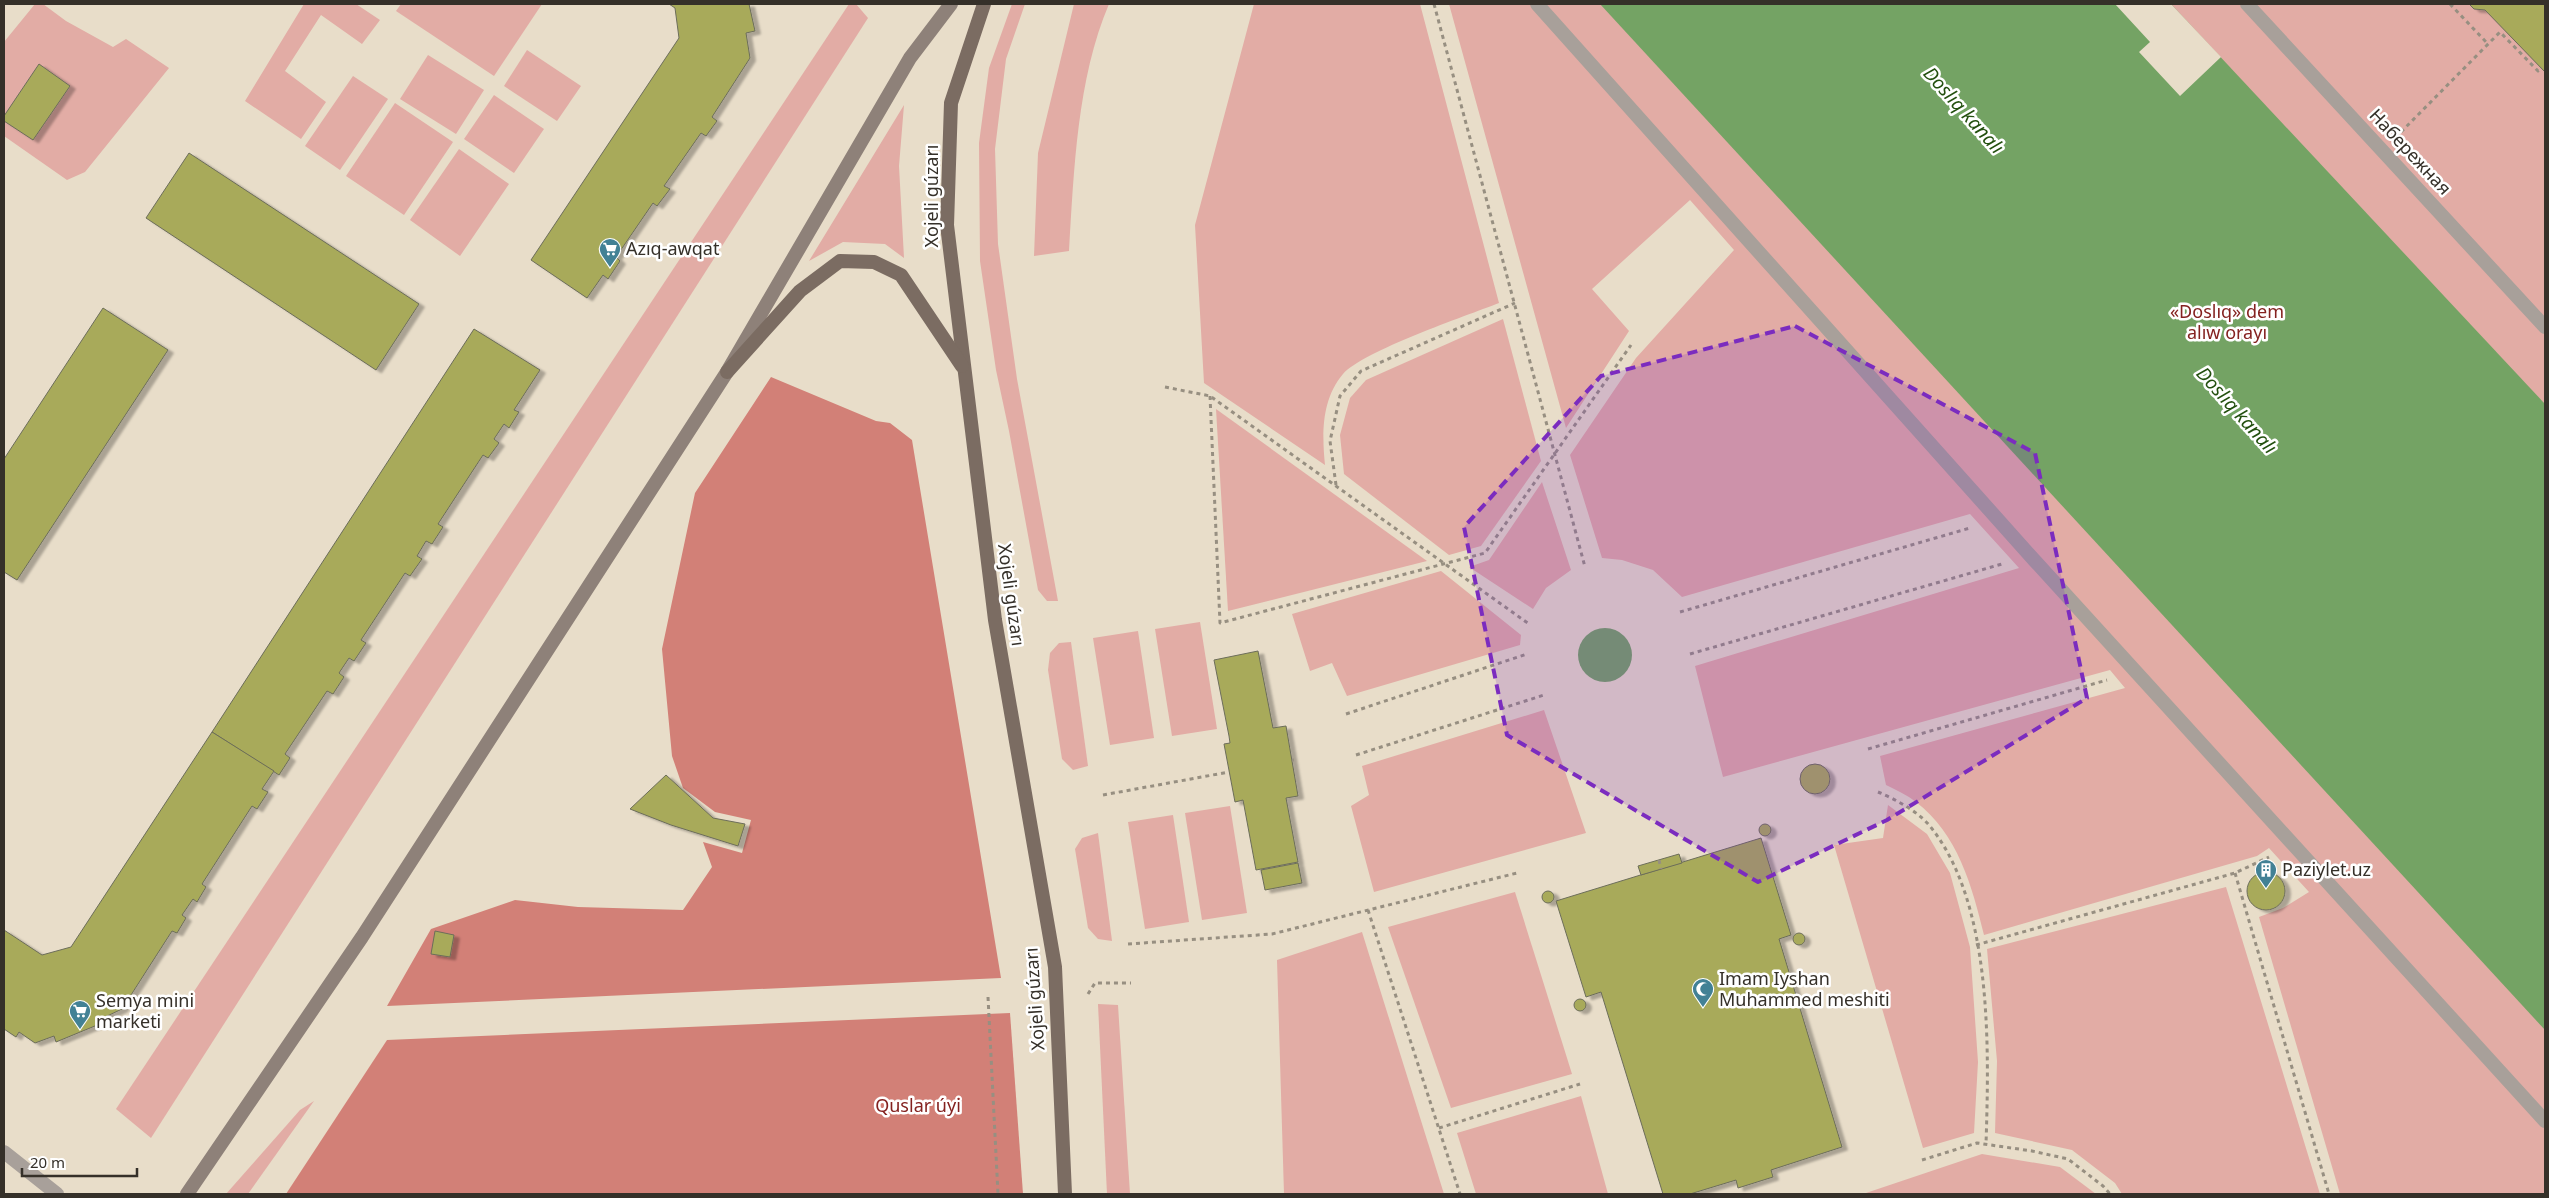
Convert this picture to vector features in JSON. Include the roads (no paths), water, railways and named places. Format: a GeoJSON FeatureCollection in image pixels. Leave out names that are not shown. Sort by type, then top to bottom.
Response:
{"type":"FeatureCollection","features":[{"type":"Feature","properties":{"kind":"main road"},"geometry":{"type":"LineString","coordinates":[[187,1194],[362,937],[728,372],[910,58],[951,4]]}},
{"type":"Feature","properties":{"kind":"main road","name":"Xojeli gúzarı"},"geometry":{"type":"LineString","coordinates":[[984,4],[951,103],[947,225],[995,620],[1054,967],[1066,1194]]}},
{"type":"Feature","properties":{"kind":"main road"},"geometry":{"type":"LineString","coordinates":[[728,372],[800,291],[840,261],[874,262],[901,275],[963,368]]}},
{"type":"Feature","properties":{"kind":"street"},"geometry":{"type":"LineString","coordinates":[[1537,4],[1998,520],[2545,1121]]}},
{"type":"Feature","properties":{"kind":"street","name":"Набережная"},"geometry":{"type":"LineString","coordinates":[[2247,4],[2545,327]]}},
{"type":"Feature","properties":{"kind":"street"},"geometry":{"type":"LineString","coordinates":[[4,1152],[57,1194]]}},
{"type":"Feature","properties":{"kind":"water","name":"«Doslıq» dem alıw orayı"},"geometry":{"type":"Polygon","coordinates":[[[1600,4],[2171,4],[2545,404],[2545,1030],[1600,4]]]}},
{"type":"Feature","properties":{"kind":"water"},"geometry":{"type":"Polygon","coordinates":[[[1600,628],[1610,628],[1620,632],[1628,640],[1632,655],[1628,670],[1620,678],[1610,682],[1600,682],[1590,678],[1582,670],[1578,660],[1578,650],[1582,640],[1590,632],[1600,628]]]}},
{"type":"Feature","properties":{"kind":"place","name":"Azıq-awqat"},"geometry":{"type":"Point","coordinates":[610,268]}},
{"type":"Feature","properties":{"kind":"place","name":"Paziylet.uz"},"geometry":{"type":"Point","coordinates":[2266,889]}},
{"type":"Feature","properties":{"kind":"place","name":"Imam Iyshan Muhammed meshiti"},"geometry":{"type":"Point","coordinates":[1703,1008]}},
{"type":"Feature","properties":{"kind":"place","name":"Semya mini marketi"},"geometry":{"type":"Point","coordinates":[80,1030]}},
{"type":"Feature","properties":{"kind":"water label","name":"Doslıq kanalı"},"geometry":{"type":"Point","coordinates":[1964,110]}},
{"type":"Feature","properties":{"kind":"water label","name":"Doslıq kanalı"},"geometry":{"type":"Point","coordinates":[2237,410]}},
{"type":"Feature","properties":{"kind":"park label","name":"Quslar úyi"},"geometry":{"type":"Point","coordinates":[918,1106]}}]}
